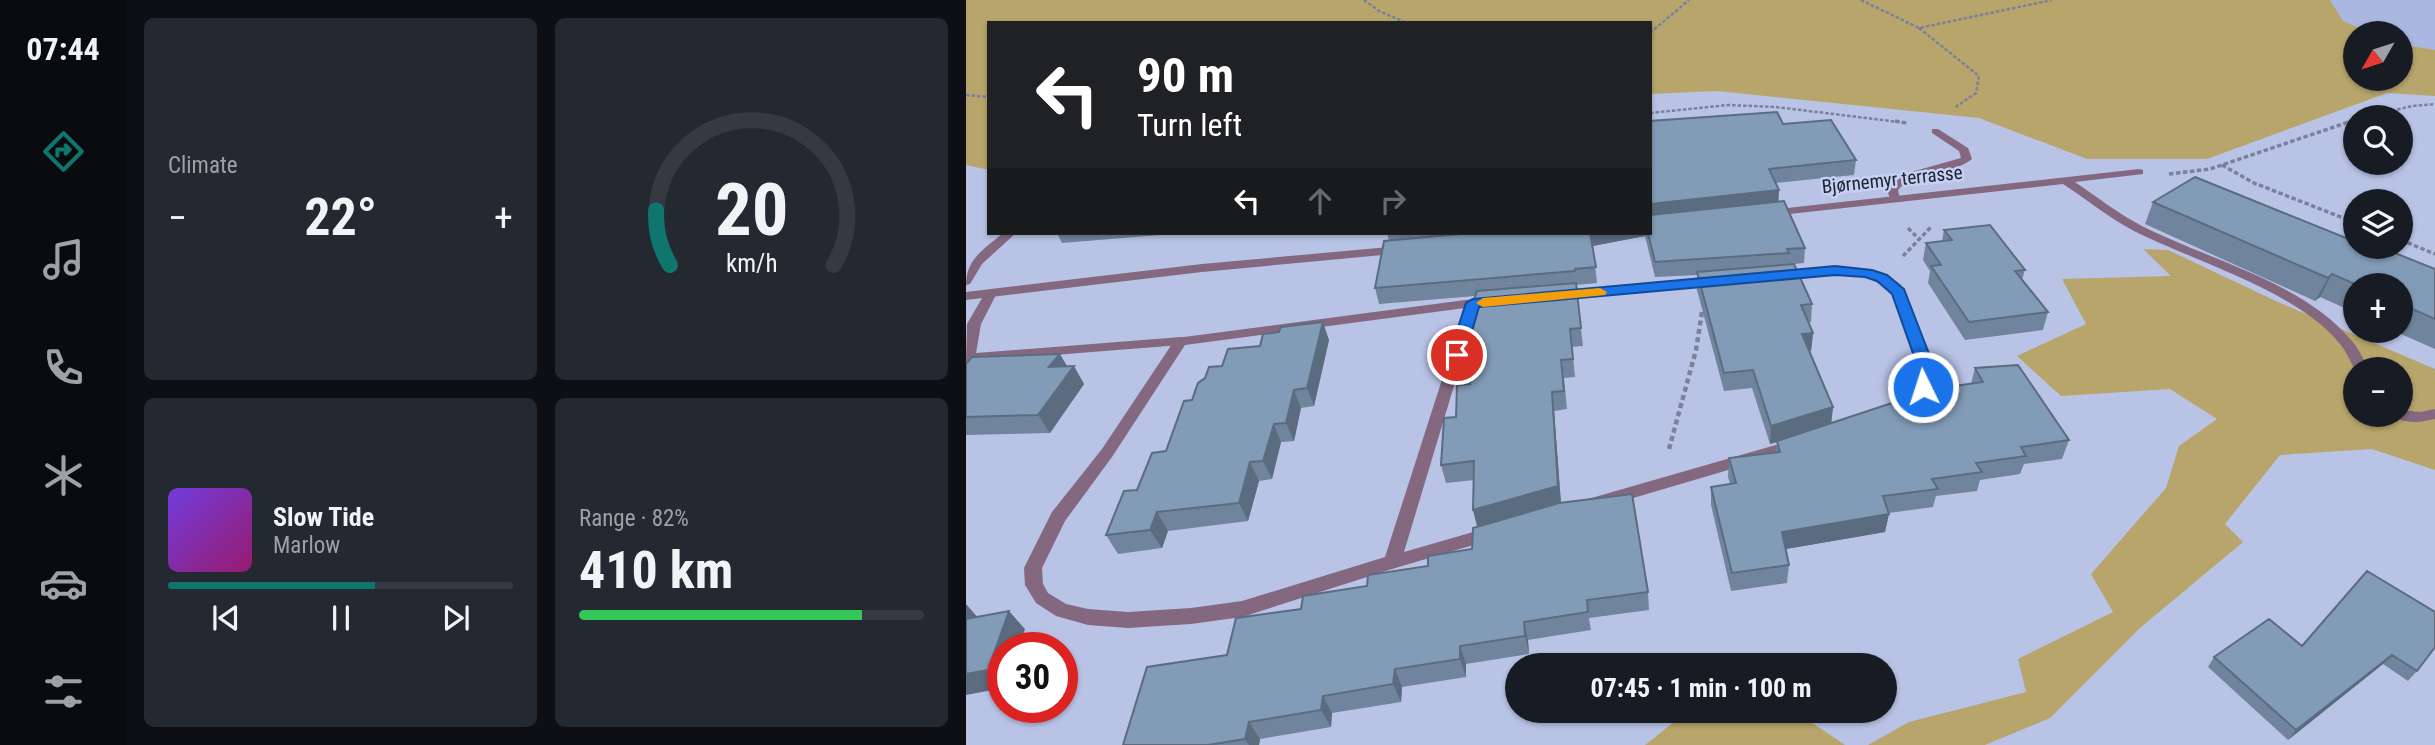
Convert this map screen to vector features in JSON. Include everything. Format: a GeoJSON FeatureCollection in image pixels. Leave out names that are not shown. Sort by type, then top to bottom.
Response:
{"type":"FeatureCollection","features":[{"type":"Feature","properties":{"kind":"street"},"geometry":{"type":"LineString","coordinates":[[1895,199],[1892,190],[1897,182],[1918,172],[1967,159],[1964,150],[1935,131]]}},
{"type":"Feature","properties":{"kind":"street","name":"Bjørnemyr terrasse"},"geometry":{"type":"LineString","coordinates":[[1761,214],[2139,172]]}},
{"type":"Feature","properties":{"kind":"street"},"geometry":{"type":"LineString","coordinates":[[2066,181],[2138,228],[2291,299],[2321,317],[2351,346],[2356,357]]}},
{"type":"Feature","properties":{"kind":"street"},"geometry":{"type":"LineString","coordinates":[[966,281],[977,262],[1008,235]]}},
{"type":"Feature","properties":{"kind":"street"},"geometry":{"type":"LineString","coordinates":[[966,296],[1202,268],[1412,249]]}},
{"type":"Feature","properties":{"kind":"street"},"geometry":{"type":"LineString","coordinates":[[991,293],[974,324],[967,358],[1181,341],[1473,303],[1835,271],[1867,273],[1882,278],[1899,292],[1923,359],[1923,387],[1907,404],[1896,410],[1822,437],[1392,562],[1242,609],[1128,620],[1088,617],[1062,611],[1042,598],[1034,585],[1033,568],[1058,517],[1107,453],[1181,341]]}},
{"type":"Feature","properties":{"kind":"street"},"geometry":{"type":"LineString","coordinates":[[1392,562],[1473,303]]}},
{"type":"Feature","properties":{"kind":"street"},"geometry":{"type":"LineString","coordinates":[[2413,416],[2435,414]]}},
{"type":"Feature","properties":{"kind":"path"},"geometry":{"type":"LineString","coordinates":[[1364,0],[1379,12],[1402,21]]}},
{"type":"Feature","properties":{"kind":"path"},"geometry":{"type":"LineString","coordinates":[[1652,31],[1689,0]]}},
{"type":"Feature","properties":{"kind":"path"},"geometry":{"type":"LineString","coordinates":[[1652,113],[1728,106],[1776,107],[1907,123],[1935,131],[1944,113],[1962,105],[1976,93],[1979,76],[1919,28],[1860,0]]}},
{"type":"Feature","properties":{"kind":"path"},"geometry":{"type":"LineString","coordinates":[[1919,28],[2052,0]]}},
{"type":"Feature","properties":{"kind":"path"},"geometry":{"type":"LineString","coordinates":[[966,94],[987,97]]}},
{"type":"Feature","properties":{"kind":"path"},"geometry":{"type":"LineString","coordinates":[[2413,106],[2435,104]]}},
{"type":"Feature","properties":{"kind":"path"},"geometry":{"type":"LineString","coordinates":[[2139,172],[2193,172],[2222,165],[2343,124]]}},
{"type":"Feature","properties":{"kind":"path"},"geometry":{"type":"LineString","coordinates":[[2222,165],[2254,183],[2343,218]]}},
{"type":"Feature","properties":{"kind":"path"},"geometry":{"type":"LineString","coordinates":[[2413,245],[2435,254]]}},
{"type":"Feature","properties":{"kind":"path"},"geometry":{"type":"LineString","coordinates":[[1663,484],[1666,458],[1696,350],[1702,317],[1701,283]]}},
{"type":"Feature","properties":{"kind":"shaded area"},"geometry":{"type":"Polygon","coordinates":[[[966,0],[2330,0],[2343,21],[2343,91],[2413,91],[2413,46],[2435,50],[2435,96],[2387,93],[2354,105],[2343,105],[2343,109],[2207,159],[2087,159],[1979,118],[1717,91],[1652,94],[1652,21],[987,21],[987,170],[966,165],[966,0]]]}},
{"type":"Feature","properties":{"kind":"shaded area"},"geometry":{"type":"Polygon","coordinates":[[[2330,0],[2435,0],[2435,50],[2413,46],[2413,21],[2343,21],[2330,0]]]}},
{"type":"Feature","properties":{"kind":"shaded area"},"geometry":{"type":"Polygon","coordinates":[[[2143,249],[2168,250],[2343,330],[2343,343],[2374,343],[2407,357],[2343,357],[2343,427],[2413,427],[2413,360],[2435,369],[2435,470],[2372,449],[2280,455],[2225,524],[2243,542],[2140,628],[2050,718],[1985,745],[1868,745],[1909,722],[2026,692],[2018,659],[2113,612],[2091,574],[2166,488],[2179,446],[2217,419],[2170,389],[2061,396],[2017,356],[2086,324],[2062,279],[2171,276],[2143,249]]]}},
{"type":"Feature","properties":{"kind":"shaded area"},"geometry":{"type":"Polygon","coordinates":[[[1673,723],[1812,723],[1845,745],[1645,745],[1673,723]]]}},
{"type":"Feature","properties":{"kind":"building"},"geometry":{"type":"Polygon","coordinates":[[[1777,112],[1783,124],[1831,120],[1856,160],[1769,169],[1779,190],[1652,204],[1652,121],[1777,112]]]}},
{"type":"Feature","properties":{"kind":"building"},"geometry":{"type":"Polygon","coordinates":[[[2195,177],[2343,237],[2343,259],[2410,259],[2435,269],[2435,319],[2413,309],[2413,273],[2343,273],[2343,279],[2332,274],[2328,278],[2153,202],[2195,177]]]}},
{"type":"Feature","properties":{"kind":"building"},"geometry":{"type":"Polygon","coordinates":[[[1784,201],[1805,248],[1787,249],[1789,253],[1655,262],[1648,235],[1652,235],[1652,215],[1784,201]]]}},
{"type":"Feature","properties":{"kind":"building"},"geometry":{"type":"Polygon","coordinates":[[[1990,225],[2025,270],[2015,271],[2048,312],[1969,322],[1931,266],[1941,265],[1926,243],[1952,240],[1944,230],[1990,225]]]}},
{"type":"Feature","properties":{"kind":"building"},"geometry":{"type":"Polygon","coordinates":[[[1449,235],[1590,235],[1596,267],[1375,288],[1384,241],[1449,235]]]}},
{"type":"Feature","properties":{"kind":"building"},"geometry":{"type":"Polygon","coordinates":[[[1794,264],[1812,304],[1801,305],[1813,333],[1802,334],[1833,407],[1771,426],[1753,370],[1724,373],[1697,272],[1794,264]]]}},
{"type":"Feature","properties":{"kind":"building"},"geometry":{"type":"Polygon","coordinates":[[[1576,283],[1581,328],[1570,329],[1573,359],[1561,360],[1564,391],[1552,392],[1558,486],[1473,510],[1474,461],[1441,465],[1444,418],[1456,417],[1457,385],[1470,384],[1470,311],[1477,291],[1576,283]]]}},
{"type":"Feature","properties":{"kind":"building"},"geometry":{"type":"Polygon","coordinates":[[[1323,322],[1307,388],[1294,390],[1286,423],[1274,424],[1263,461],[1250,462],[1239,503],[1157,512],[1150,530],[1106,535],[1124,491],[1137,490],[1152,453],[1166,451],[1184,401],[1192,400],[1198,383],[1205,378],[1209,367],[1222,366],[1228,349],[1260,346],[1263,334],[1279,332],[1281,327],[1323,322]]]}},
{"type":"Feature","properties":{"kind":"building"},"geometry":{"type":"Polygon","coordinates":[[[1060,354],[1049,367],[1074,366],[1038,415],[966,417],[966,364],[972,357],[1060,354]]]}},
{"type":"Feature","properties":{"kind":"building"},"geometry":{"type":"Polygon","coordinates":[[[2018,365],[2069,440],[2021,447],[2026,456],[1976,463],[1982,472],[1932,479],[1938,489],[1883,496],[1889,514],[1782,532],[1789,565],[1732,573],[1711,487],[1736,483],[1729,458],[1780,452],[1777,441],[1898,401],[1959,394],[1954,386],[1983,382],[1975,368],[2018,365]]]}},
{"type":"Feature","properties":{"kind":"building"},"geometry":{"type":"Polygon","coordinates":[[[1632,494],[1648,592],[1587,600],[1588,612],[1524,622],[1525,636],[1460,646],[1460,659],[1395,669],[1393,684],[1323,696],[1321,710],[1249,722],[1245,739],[1208,745],[1123,745],[1147,667],[1227,655],[1236,618],[1301,609],[1303,596],[1367,586],[1368,575],[1428,566],[1428,556],[1472,549],[1473,528],[1559,503],[1632,494]]]}},
{"type":"Feature","properties":{"kind":"building"},"geometry":{"type":"Polygon","coordinates":[[[2367,571],[2435,612],[2435,647],[2417,671],[2392,655],[2296,730],[2214,657],[2269,619],[2302,646],[2367,571]]]}},
{"type":"Feature","properties":{"kind":"building"},"geometry":{"type":"Polygon","coordinates":[[[1009,611],[1002,632],[987,632],[987,670],[966,674],[966,619],[1009,611]]]}},
{"type":"Feature","properties":{"kind":"slow traffic"},"geometry":{"type":"LineString","coordinates":[[1483,303],[1600,292]]}},
{"type":"Feature","properties":{"kind":"route"},"geometry":{"type":"LineString","coordinates":[[1457,355],[1473,303],[1835,271],[1867,273],[1882,278],[1899,292],[1923,359],[1923,387]]}}]}
